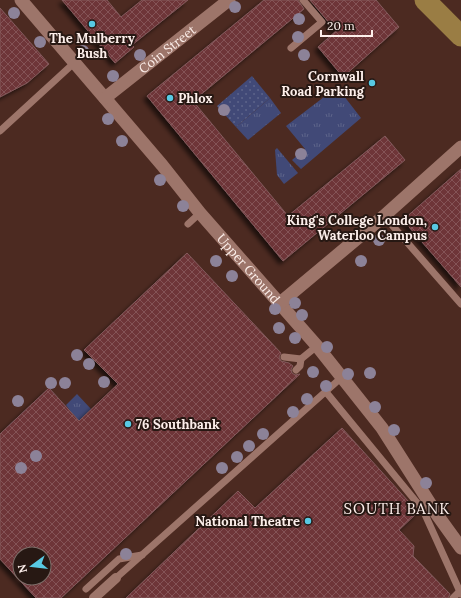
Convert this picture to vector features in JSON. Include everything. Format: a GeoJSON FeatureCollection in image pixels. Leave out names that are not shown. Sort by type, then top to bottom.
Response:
{"type":"FeatureCollection","features":[{"type":"Feature","properties":{"kind":"main road"},"geometry":{"type":"LineString","coordinates":[[425,0],[461,36]]}},
{"type":"Feature","properties":{"kind":"street","name":"Upper Ground"},"geometry":{"type":"LineString","coordinates":[[21,0],[105,98],[200,213],[280,303],[342,377],[382,428],[438,516],[461,548]]}},
{"type":"Feature","properties":{"kind":"street","name":"Coin Street"},"geometry":{"type":"LineString","coordinates":[[105,98],[230,0]]}},
{"type":"Feature","properties":{"kind":"street"},"geometry":{"type":"LineString","coordinates":[[280,303],[384,216],[461,147]]}},
{"type":"Feature","properties":{"kind":"street"},"geometry":{"type":"LineString","coordinates":[[94,598],[116,578]]}},
{"type":"Feature","properties":{"kind":"lane"},"geometry":{"type":"LineString","coordinates":[[291,48],[322,22],[303,0]]}},
{"type":"Feature","properties":{"kind":"lane"},"geometry":{"type":"LineString","coordinates":[[0,131],[74,63]]}},
{"type":"Feature","properties":{"kind":"lane"},"geometry":{"type":"LineString","coordinates":[[188,224],[200,213]]}},
{"type":"Feature","properties":{"kind":"lane"},"geometry":{"type":"LineString","coordinates":[[384,216],[461,304]]}},
{"type":"Feature","properties":{"kind":"lane"},"geometry":{"type":"LineString","coordinates":[[296,370],[300,366],[301,359],[317,346]]}},
{"type":"Feature","properties":{"kind":"lane"},"geometry":{"type":"LineString","coordinates":[[284,357],[301,359]]}},
{"type":"Feature","properties":{"kind":"lane"},"geometry":{"type":"LineString","coordinates":[[116,578],[342,377]]}},
{"type":"Feature","properties":{"kind":"lane"},"geometry":{"type":"LineString","coordinates":[[326,392],[423,510],[460,592],[453,598]]}},
{"type":"Feature","properties":{"kind":"lane"},"geometry":{"type":"LineString","coordinates":[[86,589],[119,559],[142,555]]}},
{"type":"Feature","properties":{"kind":"green space"},"geometry":{"type":"Polygon","coordinates":[[[252,76],[270,98],[236,127],[217,106],[252,76]]]}},
{"type":"Feature","properties":{"kind":"green space"},"geometry":{"type":"Polygon","coordinates":[[[337,87],[361,118],[301,169],[292,160],[305,149],[286,126],[337,87]]]}},
{"type":"Feature","properties":{"kind":"green space"},"geometry":{"type":"Polygon","coordinates":[[[270,98],[281,113],[248,140],[236,127],[270,98]]]}},
{"type":"Feature","properties":{"kind":"green space"},"geometry":{"type":"Polygon","coordinates":[[[277,148],[298,173],[284,184],[277,175],[275,150],[277,148]]]}},
{"type":"Feature","properties":{"kind":"green space"},"geometry":{"type":"Polygon","coordinates":[[[49,388],[71,412],[66,405],[77,394],[91,409],[79,421],[73,414],[62,422],[12,434],[7,427],[49,388]]]}},
{"type":"Feature","properties":{"kind":"building"},"geometry":{"type":"Polygon","coordinates":[[[62,0],[107,0],[121,17],[142,0],[188,0],[132,45],[134,47],[115,63],[62,0]]]}},
{"type":"Feature","properties":{"kind":"building"},"geometry":{"type":"Polygon","coordinates":[[[264,0],[298,0],[304,9],[193,101],[288,216],[385,136],[405,160],[283,261],[147,96],[264,0]]]}},
{"type":"Feature","properties":{"kind":"building"},"geometry":{"type":"Polygon","coordinates":[[[310,0],[376,0],[399,27],[343,77],[318,47],[336,31],[310,0]]]}},
{"type":"Feature","properties":{"kind":"building"},"geometry":{"type":"Polygon","coordinates":[[[0,8],[49,64],[27,83],[0,97],[0,8]]]}},
{"type":"Feature","properties":{"kind":"building","name":"King's College London, Waterloo Campus"},"geometry":{"type":"Polygon","coordinates":[[[461,169],[461,287],[403,220],[461,169]]]}},
{"type":"Feature","properties":{"kind":"building","name":"76 Southbank"},"geometry":{"type":"Polygon","coordinates":[[[187,253],[281,353],[279,357],[281,361],[289,363],[293,366],[291,369],[292,373],[295,375],[300,374],[61,598],[36,598],[25,586],[52,586],[52,546],[12,546],[12,572],[0,559],[0,434],[49,388],[79,421],[118,384],[84,350],[187,253]]]}},
{"type":"Feature","properties":{"kind":"building","name":"National Theatre"},"geometry":{"type":"Polygon","coordinates":[[[342,428],[418,512],[399,530],[414,546],[413,556],[450,594],[448,598],[126,598],[238,491],[255,508],[342,428]]]}},
{"type":"Feature","properties":{"kind":"place","name":"The Mulberry Bush"},"geometry":{"type":"Point","coordinates":[92,24]}},
{"type":"Feature","properties":{"kind":"place","name":"Cornwall Road Parking"},"geometry":{"type":"Point","coordinates":[372,83]}},
{"type":"Feature","properties":{"kind":"place","name":"Phlox"},"geometry":{"type":"Point","coordinates":[170,98]}},
{"type":"Feature","properties":{"kind":"place","name":"King's College London, Waterloo Campus"},"geometry":{"type":"Point","coordinates":[435,227]}},
{"type":"Feature","properties":{"kind":"place","name":"76 Southbank"},"geometry":{"type":"Point","coordinates":[128,424]}},
{"type":"Feature","properties":{"kind":"place","name":"National Theatre"},"geometry":{"type":"Point","coordinates":[308,521]}},
{"type":"Feature","properties":{"kind":"district","name":"SOUTH BANK"},"geometry":{"type":"Point","coordinates":[397,509]}}]}
